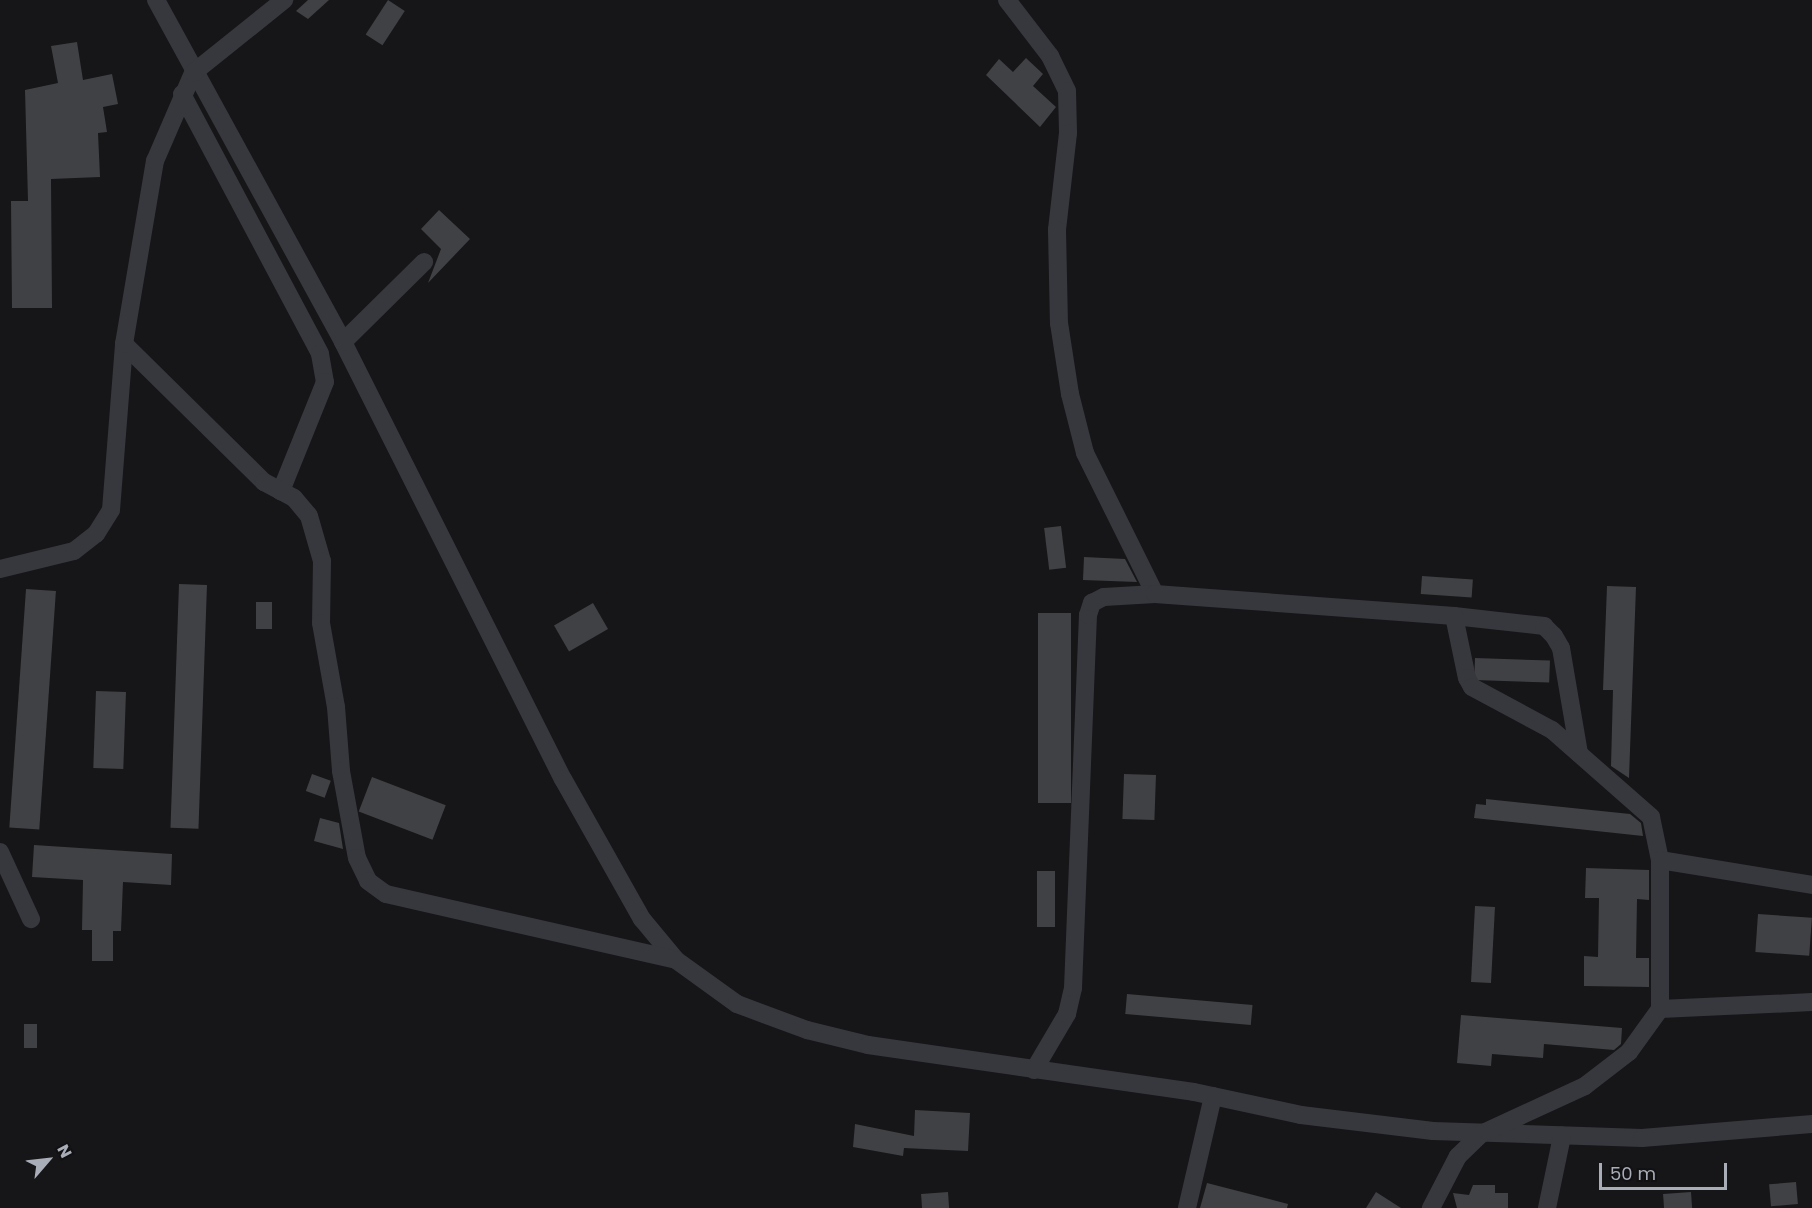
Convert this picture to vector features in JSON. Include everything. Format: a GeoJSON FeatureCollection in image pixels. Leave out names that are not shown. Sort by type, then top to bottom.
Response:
{"type":"FeatureCollection","features":[{"type":"Feature","properties":{"kind":"street"},"geometry":{"type":"LineString","coordinates":[[156,0],[193,74],[343,342],[563,779],[642,919],[676,960],[737,1004],[807,1030],[868,1045],[1213,1096],[1301,1115],[1481,1134],[1642,1138],[1812,1124]]}},
{"type":"Feature","properties":{"kind":"street"},"geometry":{"type":"LineString","coordinates":[[0,569],[74,551],[96,534],[111,510],[124,344],[155,162],[182,94],[193,74],[284,0]]}},
{"type":"Feature","properties":{"kind":"street"},"geometry":{"type":"LineString","coordinates":[[1007,0],[1050,57],[1067,91],[1068,133],[1057,230],[1059,323],[1070,394],[1085,453],[1155,594]]}},
{"type":"Feature","properties":{"kind":"street"},"geometry":{"type":"LineString","coordinates":[[182,94],[320,354],[325,382],[281,491]]}},
{"type":"Feature","properties":{"kind":"street"},"geometry":{"type":"LineString","coordinates":[[343,342],[424,262]]}},
{"type":"Feature","properties":{"kind":"street"},"geometry":{"type":"LineString","coordinates":[[124,344],[264,482],[294,498],[309,516],[317,536],[322,561],[321,623],[336,707],[341,771],[357,858],[368,881],[386,894],[676,960]]}},
{"type":"Feature","properties":{"kind":"street"},"geometry":{"type":"LineString","coordinates":[[1034,1070],[1067,1014],[1073,988],[1088,615],[1092,603],[1104,597],[1155,594],[1454,616],[1544,626],[1561,648],[1579,753]]}},
{"type":"Feature","properties":{"kind":"street"},"geometry":{"type":"LineString","coordinates":[[1431,1208],[1458,1156],[1481,1134],[1585,1086],[1629,1052],[1660,1009],[1660,860],[1651,817],[1579,753],[1519,709],[1472,687],[1467,678],[1454,616]]}},
{"type":"Feature","properties":{"kind":"street"},"geometry":{"type":"LineString","coordinates":[[0,852],[31,919]]}},
{"type":"Feature","properties":{"kind":"street"},"geometry":{"type":"LineString","coordinates":[[1660,860],[1812,885]]}},
{"type":"Feature","properties":{"kind":"street"},"geometry":{"type":"LineString","coordinates":[[1660,1009],[1812,1002]]}},
{"type":"Feature","properties":{"kind":"street"},"geometry":{"type":"LineString","coordinates":[[1187,1208],[1213,1096]]}},
{"type":"Feature","properties":{"kind":"street"},"geometry":{"type":"LineString","coordinates":[[1547,1208],[1562,1136]]}},
{"type":"Feature","properties":{"kind":"building"},"geometry":{"type":"Polygon","coordinates":[[[308,0],[329,0],[308,19],[296,11],[308,0]]]}},
{"type":"Feature","properties":{"kind":"building"},"geometry":{"type":"Polygon","coordinates":[[[388,0],[405,11],[382,45],[366,34],[388,0]]]}},
{"type":"Feature","properties":{"kind":"building"},"geometry":{"type":"Polygon","coordinates":[[[77,42],[83,80],[112,74],[118,104],[103,107],[107,132],[98,133],[100,177],[51,179],[52,308],[12,308],[11,201],[28,201],[25,90],[58,83],[51,46],[77,42]]]}},
{"type":"Feature","properties":{"kind":"building"},"geometry":{"type":"Polygon","coordinates":[[[1026,58],[1043,74],[1033,86],[1056,107],[1040,127],[986,75],[999,59],[1013,72],[1026,58]]]}},
{"type":"Feature","properties":{"kind":"building"},"geometry":{"type":"Polygon","coordinates":[[[439,210],[470,239],[428,283],[441,249],[421,229],[439,210]]]}},
{"type":"Feature","properties":{"kind":"building"},"geometry":{"type":"Polygon","coordinates":[[[1061,526],[1066,568],[1049,570],[1044,528],[1061,526]]]}},
{"type":"Feature","properties":{"kind":"building"},"geometry":{"type":"Polygon","coordinates":[[[1084,557],[1125,559],[1137,582],[1083,580],[1084,557]]]}},
{"type":"Feature","properties":{"kind":"building"},"geometry":{"type":"Polygon","coordinates":[[[1422,576],[1473,580],[1472,598],[1421,594],[1422,576]]]}},
{"type":"Feature","properties":{"kind":"building"},"geometry":{"type":"Polygon","coordinates":[[[179,584],[207,585],[198,829],[170,828],[179,584]]]}},
{"type":"Feature","properties":{"kind":"building"},"geometry":{"type":"Polygon","coordinates":[[[1607,586],[1636,587],[1629,778],[1611,766],[1613,690],[1603,690],[1607,586]]]}},
{"type":"Feature","properties":{"kind":"building"},"geometry":{"type":"Polygon","coordinates":[[[26,589],[56,591],[39,830],[9,827],[26,589]]]}},
{"type":"Feature","properties":{"kind":"building"},"geometry":{"type":"Polygon","coordinates":[[[256,602],[272,602],[272,629],[256,629],[256,602]]]}},
{"type":"Feature","properties":{"kind":"building"},"geometry":{"type":"Polygon","coordinates":[[[593,603],[608,629],[569,651],[554,626],[593,603]]]}},
{"type":"Feature","properties":{"kind":"building"},"geometry":{"type":"Polygon","coordinates":[[[1038,613],[1071,613],[1071,803],[1038,803],[1038,613]]]}},
{"type":"Feature","properties":{"kind":"building"},"geometry":{"type":"Polygon","coordinates":[[[1475,658],[1550,661],[1549,683],[1474,680],[1475,658]]]}},
{"type":"Feature","properties":{"kind":"building"},"geometry":{"type":"Polygon","coordinates":[[[96,691],[126,692],[123,769],[93,768],[96,691]]]}},
{"type":"Feature","properties":{"kind":"building"},"geometry":{"type":"Polygon","coordinates":[[[312,774],[331,781],[325,798],[306,791],[312,774]]]}},
{"type":"Feature","properties":{"kind":"building"},"geometry":{"type":"Polygon","coordinates":[[[1124,774],[1156,775],[1154,820],[1122,819],[1124,774]]]}},
{"type":"Feature","properties":{"kind":"building"},"geometry":{"type":"Polygon","coordinates":[[[372,777],[446,805],[432,840],[359,812],[372,777]]]}},
{"type":"Feature","properties":{"kind":"building"},"geometry":{"type":"Polygon","coordinates":[[[1486,799],[1630,814],[1641,823],[1643,836],[1474,818],[1476,804],[1486,805],[1486,799]]]}},
{"type":"Feature","properties":{"kind":"building"},"geometry":{"type":"Polygon","coordinates":[[[320,818],[339,823],[343,849],[314,841],[320,818]]]}},
{"type":"Feature","properties":{"kind":"building"},"geometry":{"type":"Polygon","coordinates":[[[34,845],[172,854],[171,885],[123,882],[121,931],[113,931],[113,961],[92,961],[92,930],[82,930],[83,880],[32,877],[34,845]]]}},
{"type":"Feature","properties":{"kind":"building"},"geometry":{"type":"Polygon","coordinates":[[[1586,868],[1649,870],[1649,900],[1637,899],[1636,958],[1649,958],[1649,987],[1584,986],[1584,956],[1598,957],[1599,898],[1585,898],[1586,868]]]}},
{"type":"Feature","properties":{"kind":"building"},"geometry":{"type":"Polygon","coordinates":[[[1037,871],[1055,871],[1055,927],[1037,927],[1037,871]]]}},
{"type":"Feature","properties":{"kind":"building"},"geometry":{"type":"Polygon","coordinates":[[[1475,906],[1495,907],[1491,983],[1471,982],[1475,906]]]}},
{"type":"Feature","properties":{"kind":"building"},"geometry":{"type":"Polygon","coordinates":[[[1758,914],[1812,918],[1809,956],[1755,952],[1758,914]]]}},
{"type":"Feature","properties":{"kind":"building"},"geometry":{"type":"Polygon","coordinates":[[[1127,994],[1253,1005],[1251,1025],[1125,1014],[1127,994]]]}},
{"type":"Feature","properties":{"kind":"building"},"geometry":{"type":"Polygon","coordinates":[[[1461,1015],[1622,1028],[1621,1044],[1614,1050],[1544,1044],[1543,1058],[1492,1054],[1491,1066],[1457,1063],[1461,1015]]]}},
{"type":"Feature","properties":{"kind":"building"},"geometry":{"type":"Polygon","coordinates":[[[24,1024],[37,1024],[37,1048],[24,1048],[24,1024]]]}},
{"type":"Feature","properties":{"kind":"building"},"geometry":{"type":"Polygon","coordinates":[[[915,1110],[970,1113],[968,1151],[904,1148],[903,1156],[853,1147],[855,1124],[914,1136],[915,1110]]]}},
{"type":"Feature","properties":{"kind":"building"},"geometry":{"type":"Polygon","coordinates":[[[1796,1182],[1798,1204],[1771,1206],[1769,1184],[1796,1182]]]}},
{"type":"Feature","properties":{"kind":"building"},"geometry":{"type":"Polygon","coordinates":[[[1207,1183],[1288,1204],[1287,1208],[1200,1208],[1207,1183]]]}},
{"type":"Feature","properties":{"kind":"building"},"geometry":{"type":"Polygon","coordinates":[[[1473,1185],[1495,1185],[1495,1193],[1508,1193],[1508,1208],[1457,1208],[1453,1193],[1469,1195],[1473,1185]]]}},
{"type":"Feature","properties":{"kind":"building"},"geometry":{"type":"Polygon","coordinates":[[[948,1192],[949,1208],[922,1208],[921,1194],[948,1192]]]}},
{"type":"Feature","properties":{"kind":"building"},"geometry":{"type":"Polygon","coordinates":[[[1376,1192],[1401,1208],[1366,1208],[1376,1192]]]}},
{"type":"Feature","properties":{"kind":"building"},"geometry":{"type":"Polygon","coordinates":[[[1691,1192],[1692,1208],[1664,1208],[1663,1194],[1691,1192]]]}}]}
